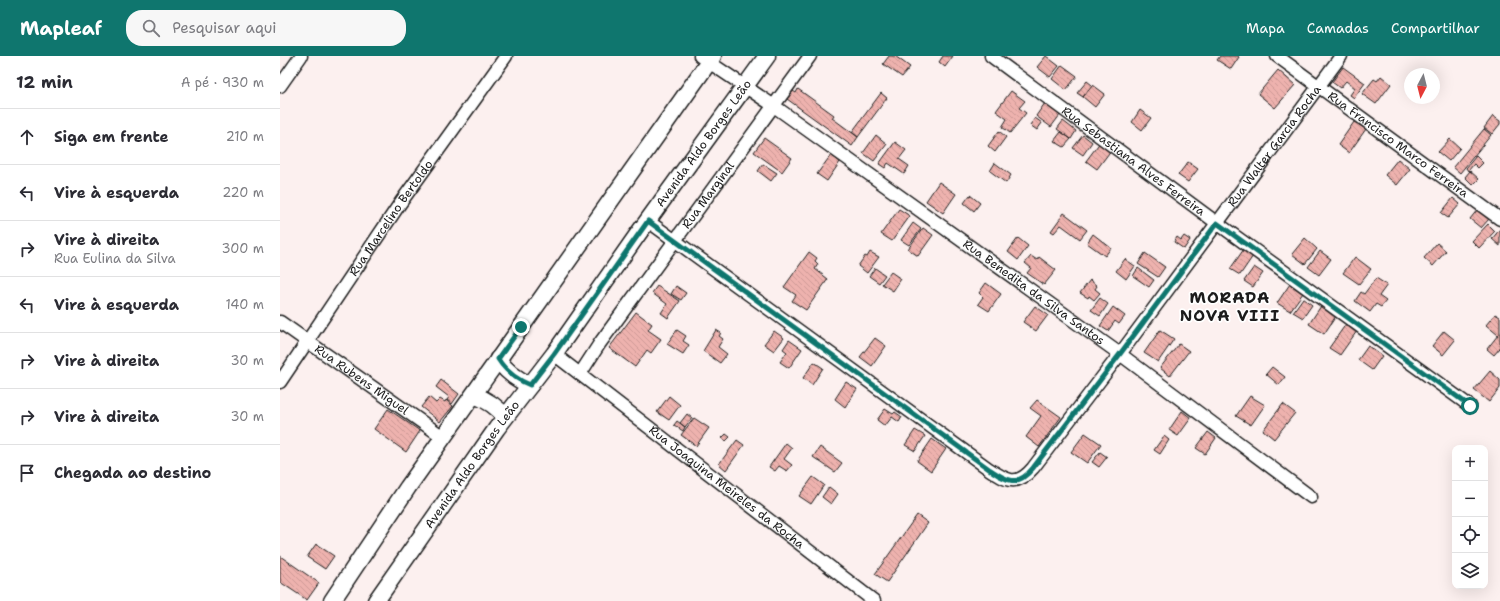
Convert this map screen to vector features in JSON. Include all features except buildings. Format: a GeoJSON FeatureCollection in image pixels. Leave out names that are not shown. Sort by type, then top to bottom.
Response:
{"type":"FeatureCollection","features":[{"type":"Feature","properties":{"kind":"street"},"geometry":{"type":"LineString","coordinates":[[280,86],[301,56]]}},
{"type":"Feature","properties":{"kind":"street","name":"Rua Marcelino Bertoldo"},"geometry":{"type":"LineString","coordinates":[[280,382],[401,202],[506,56]]}},
{"type":"Feature","properties":{"kind":"street","name":"Avenida Aldo Borges Leão"},"geometry":{"type":"LineString","coordinates":[[376,601],[505,417],[554,354],[767,56]]}},
{"type":"Feature","properties":{"kind":"street","name":"Rua Marginal"},"geometry":{"type":"LineString","coordinates":[[580,374],[600,343],[810,56]]}},
{"type":"Feature","properties":{"kind":"street","name":"Rua Sebastiana Alves Ferreira"},"geometry":{"type":"LineString","coordinates":[[991,56],[1217,223],[1470,406]]}},
{"type":"Feature","properties":{"kind":"street","name":"Rua Francisco Marco Ferreira"},"geometry":{"type":"LineString","coordinates":[[1277,56],[1500,219]]}},
{"type":"Feature","properties":{"kind":"street","name":"Rua Walter Garcia Rocha"},"geometry":{"type":"LineString","coordinates":[[675,240],[975,459],[1001,476],[1016,481],[1024,477],[1033,468],[1120,354],[1341,56]]}},
{"type":"Feature","properties":{"kind":"street"},"geometry":{"type":"LineString","coordinates":[[332,601],[408,487],[474,395],[707,58]]}},
{"type":"Feature","properties":{"kind":"street","name":"Rua Benedita da Silva Santos"},"geometry":{"type":"LineString","coordinates":[[707,58],[745,87],[774,106],[1120,354],[1311,497]]}},
{"type":"Feature","properties":{"kind":"street"},"geometry":{"type":"LineString","coordinates":[[648,221],[675,240]]}},
{"type":"Feature","properties":{"kind":"street","name":"Rua Rubens Miguel"},"geometry":{"type":"LineString","coordinates":[[280,322],[443,437]]}},
{"type":"Feature","properties":{"kind":"street","name":"Rua Joaquina Meireles da Rocha"},"geometry":{"type":"LineString","coordinates":[[554,354],[874,601]]}},
{"type":"Feature","properties":{"kind":"street"},"geometry":{"type":"LineString","coordinates":[[498,359],[507,372],[515,378],[530,385]]}},
{"type":"Feature","properties":{"kind":"street"},"geometry":{"type":"LineString","coordinates":[[474,395],[485,399],[494,405],[505,417]]}},
{"type":"Feature","properties":{"kind":"district","name":"MORADA NOVA VIII"},"geometry":{"type":"Point","coordinates":[1230,306]}},
{"type":"Feature","properties":{"kind":"route"},"geometry":{"type":"LineString","coordinates":[[521,327],[498,359],[507,372],[522,382],[530,385],[554,354],[648,221],[989,469],[1006,479],[1012,481],[1021,480],[1033,468],[1120,354],[1217,223],[1470,406]]}}]}
